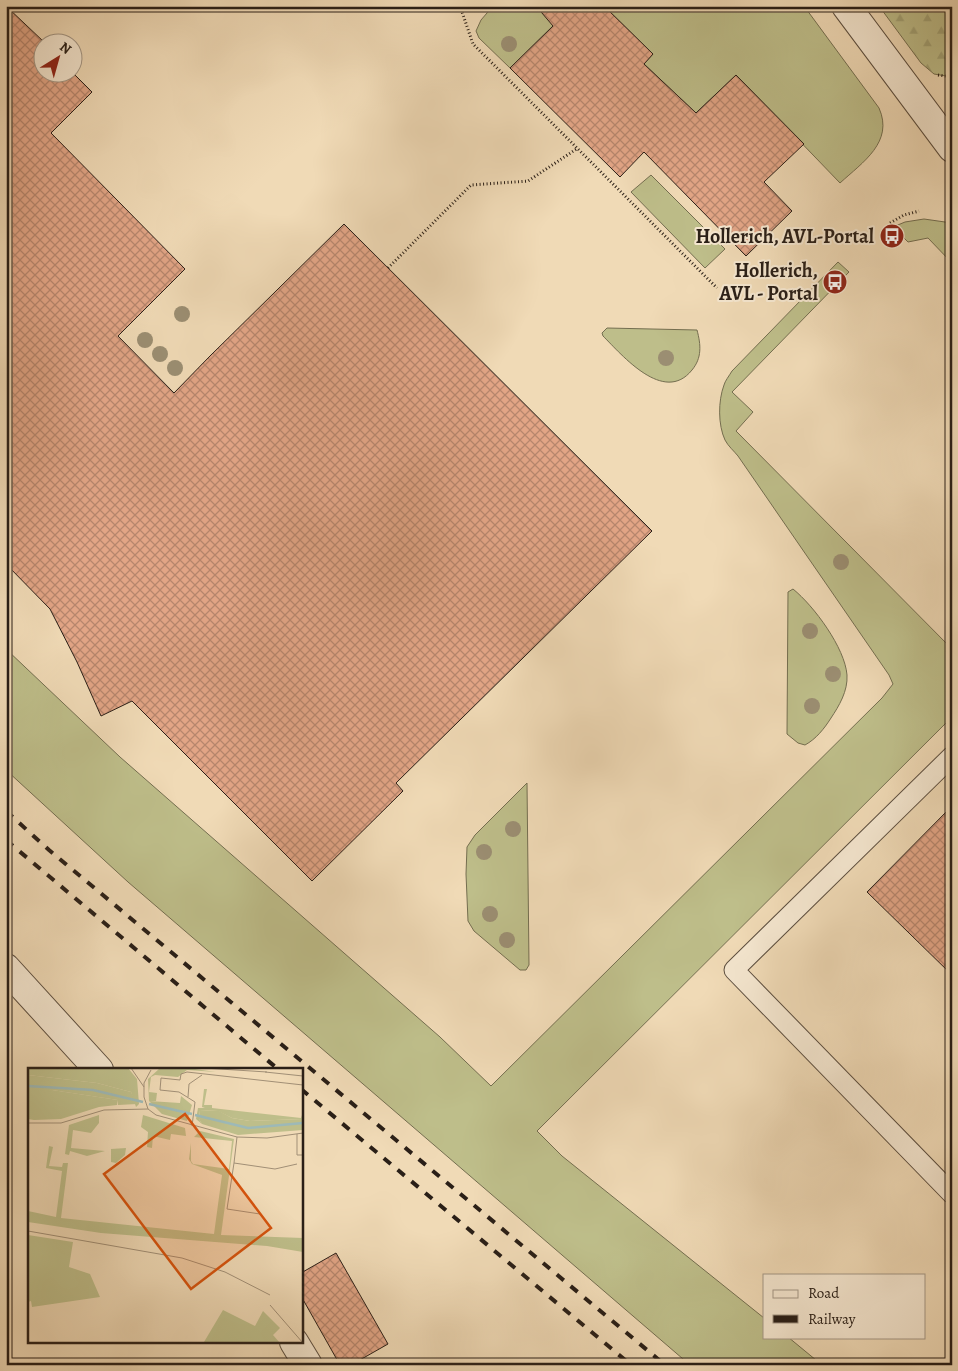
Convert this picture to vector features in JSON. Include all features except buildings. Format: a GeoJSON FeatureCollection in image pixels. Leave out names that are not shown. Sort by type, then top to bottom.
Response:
{"type":"FeatureCollection","features":[{"type":"Feature","properties":{"kind":"street"},"geometry":{"type":"LineString","coordinates":[[846,6],[949,139]]}},
{"type":"Feature","properties":{"kind":"street"},"geometry":{"type":"LineString","coordinates":[[6,968],[97,1068]]}},
{"type":"Feature","properties":{"kind":"street"},"geometry":{"type":"LineString","coordinates":[[295,1344],[308,1365]]}},
{"type":"Feature","properties":{"kind":"lane"},"geometry":{"type":"LineString","coordinates":[[952,756],[734,970],[952,1194]]}},
{"type":"Feature","properties":{"kind":"path"},"geometry":{"type":"LineString","coordinates":[[460,6],[473,44],[717,288]]}},
{"type":"Feature","properties":{"kind":"path"},"geometry":{"type":"LineString","coordinates":[[388,268],[471,185],[528,181],[578,148]]}},
{"type":"Feature","properties":{"kind":"path"},"geometry":{"type":"LineString","coordinates":[[890,223],[904,215],[919,211]]}},
{"type":"Feature","properties":{"kind":"green space"},"geometry":{"type":"Polygon","coordinates":[[[493,6],[565,6],[553,26],[510,68],[479,38],[476,31],[481,20],[493,6]]]}},
{"type":"Feature","properties":{"kind":"green space"},"geometry":{"type":"Polygon","coordinates":[[[604,6],[804,6],[879,108],[883,120],[879,141],[866,159],[840,183],[736,75],[696,113],[644,64],[653,54],[604,6]]]}},
{"type":"Feature","properties":{"kind":"green space"},"geometry":{"type":"Polygon","coordinates":[[[879,6],[952,6],[952,77],[934,74],[921,63],[879,6]]]}},
{"type":"Feature","properties":{"kind":"green space"},"geometry":{"type":"Polygon","coordinates":[[[651,175],[725,249],[705,268],[631,192],[651,175]]]}},
{"type":"Feature","properties":{"kind":"green space"},"geometry":{"type":"Polygon","coordinates":[[[924,219],[952,223],[952,263],[928,238],[908,242],[893,227],[905,222],[924,219]]]}},
{"type":"Feature","properties":{"kind":"green space"},"geometry":{"type":"Polygon","coordinates":[[[838,262],[849,272],[732,392],[753,412],[736,431],[952,649],[952,717],[537,1131],[562,1156],[763,1317],[763,1338],[789,1338],[822,1365],[690,1365],[128,882],[6,770],[6,649],[120,757],[440,1037],[491,1086],[882,698],[893,684],[889,675],[738,456],[726,442],[720,420],[720,405],[725,382],[732,371],[838,262]]]}},
{"type":"Feature","properties":{"kind":"green space"},"geometry":{"type":"Polygon","coordinates":[[[607,328],[697,330],[700,346],[698,361],[692,370],[681,379],[669,382],[657,380],[632,364],[603,336],[602,333],[607,328]]]}},
{"type":"Feature","properties":{"kind":"green space"},"geometry":{"type":"Polygon","coordinates":[[[793,589],[810,606],[835,640],[845,664],[847,675],[844,692],[837,708],[820,733],[805,745],[798,743],[787,734],[788,592],[793,589]]]}},
{"type":"Feature","properties":{"kind":"green space"},"geometry":{"type":"Polygon","coordinates":[[[527,783],[529,965],[526,970],[520,970],[474,931],[468,921],[467,847],[475,835],[527,783]]]}},
{"type":"Feature","properties":{"kind":"railway"},"geometry":{"type":"LineString","coordinates":[[6,811],[49,850],[665,1365]]}},
{"type":"Feature","properties":{"kind":"railway"},"geometry":{"type":"LineString","coordinates":[[6,840],[277,1068]]}},
{"type":"Feature","properties":{"kind":"railway"},"geometry":{"type":"LineString","coordinates":[[302,1090],[631,1365]]}},
{"type":"Feature","properties":{"kind":"place","name":"Hollerich, AVL-Portal"},"geometry":{"type":"Point","coordinates":[892,236]}},
{"type":"Feature","properties":{"kind":"place","name":"Hollerich, AVL - Portal"},"geometry":{"type":"Point","coordinates":[835,282]}}]}
